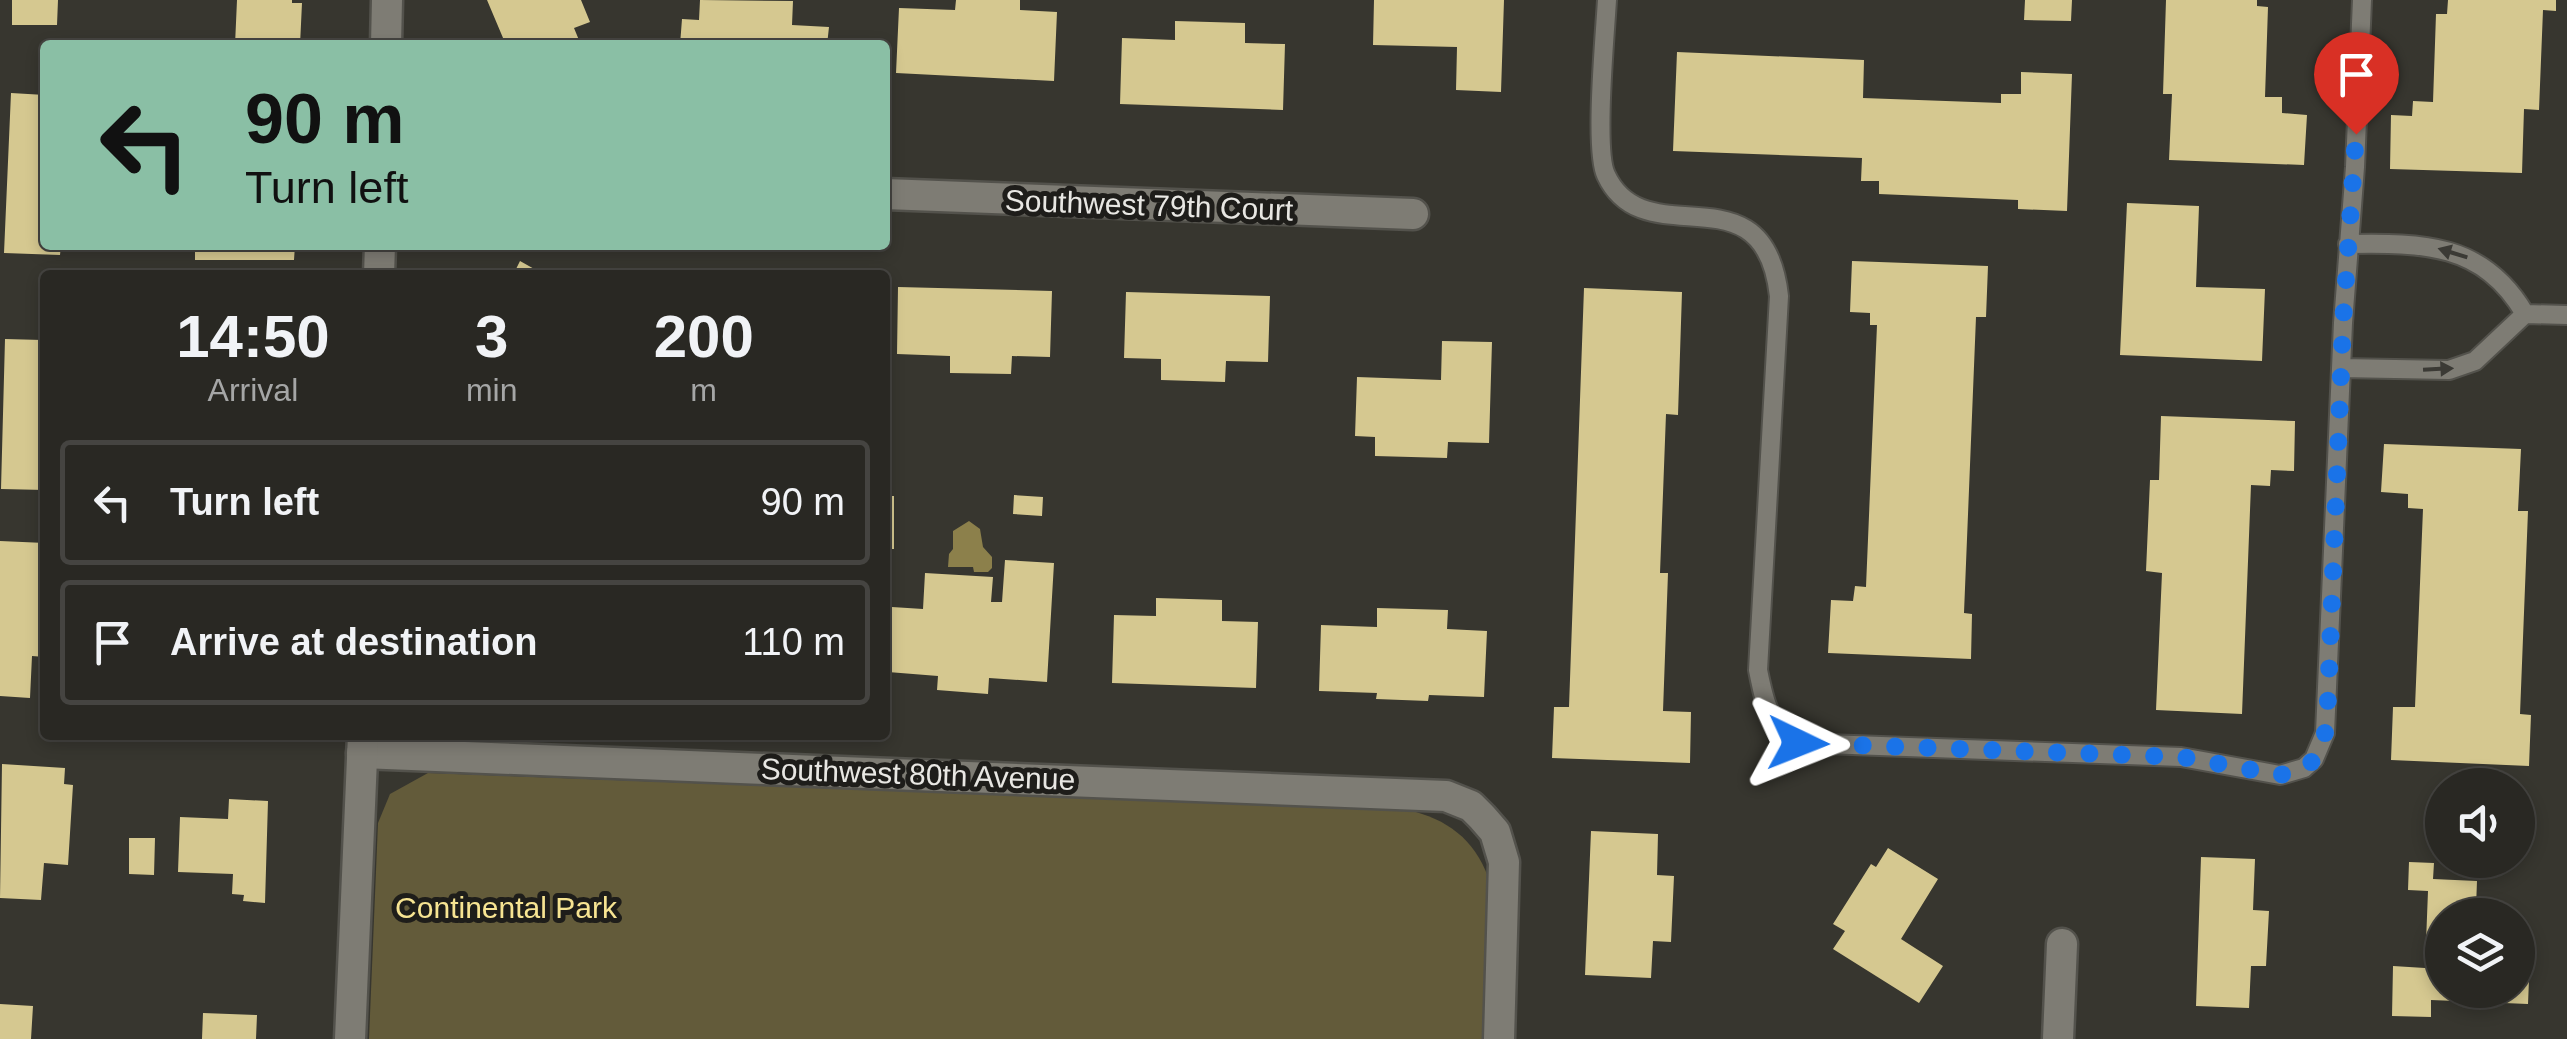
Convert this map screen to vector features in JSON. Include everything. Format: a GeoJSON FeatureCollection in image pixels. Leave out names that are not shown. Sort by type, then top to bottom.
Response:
{"type":"FeatureCollection","features":[{"type":"Feature","properties":{"kind":"street"},"geometry":{"type":"LineString","coordinates":[[386,40],[387,0]]}},
{"type":"Feature","properties":{"kind":"street","name":"Southwest 79th Court"},"geometry":{"type":"LineString","coordinates":[[890,194],[1413,214]]}},
{"type":"Feature","properties":{"kind":"street"},"geometry":{"type":"LineString","coordinates":[[350,1039],[363,744]]}},
{"type":"Feature","properties":{"kind":"street","name":"Southwest 80th Avenue"},"geometry":{"type":"LineString","coordinates":[[363,744],[1446,796],[1471,806],[1495,832],[1504,862],[1499,1039]]}},
{"type":"Feature","properties":{"kind":"street"},"geometry":{"type":"LineString","coordinates":[[2058,1039],[2062,944]]}},
{"type":"Feature","properties":{"kind":"lane"},"geometry":{"type":"LineString","coordinates":[[1606,0],[1600,135],[1605,174],[1622,197],[1647,212],[1731,220],[1750,230],[1776,268],[1779,296],[1758,670],[1765,704],[1778,728],[1798,743],[2182,757],[2280,775],[2304,768],[2314,760],[2325,733],[2362,0]]}},
{"type":"Feature","properties":{"kind":"lane"},"geometry":{"type":"LineString","coordinates":[[2348,244],[2445,248],[2471,258],[2495,274],[2525,314]]}},
{"type":"Feature","properties":{"kind":"lane"},"geometry":{"type":"LineString","coordinates":[[2341,368],[2449,370],[2475,361],[2525,314],[2567,315]]}},
{"type":"Feature","properties":{"kind":"green space","name":"Continental Park"},"geometry":{"type":"Polygon","coordinates":[[[428,773],[1408,810],[1447,825],[1467,841],[1488,877],[1482,1039],[369,1039],[378,823],[390,794],[428,773]]]}},
{"type":"Feature","properties":{"kind":"shaded area"},"geometry":{"type":"Polygon","coordinates":[[[969,521],[980,529],[983,547],[992,557],[988,572],[974,572],[973,567],[948,567],[953,531],[969,521]]]}},
{"type":"Feature","properties":{"kind":"building"},"geometry":{"type":"Polygon","coordinates":[[[12,0],[58,0],[57,25],[12,25],[12,0]]]}},
{"type":"Feature","properties":{"kind":"building"},"geometry":{"type":"Polygon","coordinates":[[[237,0],[302,3],[300,40],[235,40],[237,0]]]}},
{"type":"Feature","properties":{"kind":"building"},"geometry":{"type":"Polygon","coordinates":[[[487,0],[581,0],[590,22],[574,28],[579,40],[504,40],[487,0]]]}},
{"type":"Feature","properties":{"kind":"building"},"geometry":{"type":"Polygon","coordinates":[[[700,0],[793,1],[792,25],[829,27],[828,40],[680,40],[682,19],[699,20],[700,0]]]}},
{"type":"Feature","properties":{"kind":"building"},"geometry":{"type":"Polygon","coordinates":[[[956,0],[1020,0],[1020,10],[1057,12],[1054,81],[896,73],[899,8],[955,10],[956,0]]]}},
{"type":"Feature","properties":{"kind":"building"},"geometry":{"type":"Polygon","coordinates":[[[1374,0],[1504,0],[1501,92],[1456,90],[1457,47],[1373,45],[1374,0]]]}},
{"type":"Feature","properties":{"kind":"building"},"geometry":{"type":"Polygon","coordinates":[[[2025,0],[2072,0],[2071,21],[2024,20],[2025,0]]]}},
{"type":"Feature","properties":{"kind":"building"},"geometry":{"type":"Polygon","coordinates":[[[2166,0],[2257,0],[2257,6],[2268,7],[2265,97],[2282,97],[2282,113],[2307,115],[2304,165],[2169,160],[2172,94],[2163,94],[2166,0]]]}},
{"type":"Feature","properties":{"kind":"building"},"geometry":{"type":"Polygon","coordinates":[[[2448,0],[2556,0],[2556,11],[2543,10],[2539,110],[2524,109],[2522,173],[2390,169],[2391,115],[2412,116],[2413,101],[2433,102],[2436,14],[2447,14],[2448,0]]]}},
{"type":"Feature","properties":{"kind":"building"},"geometry":{"type":"Polygon","coordinates":[[[1175,21],[1245,23],[1245,43],[1285,44],[1283,110],[1120,104],[1122,38],[1175,40],[1175,21]]]}},
{"type":"Feature","properties":{"kind":"building"},"geometry":{"type":"Polygon","coordinates":[[[1677,52],[1864,60],[1863,98],[2001,103],[2001,94],[2021,94],[2021,72],[2072,74],[2067,211],[2018,209],[2018,200],[1879,194],[1879,181],[1861,181],[1862,158],[1673,151],[1677,52]]]}},
{"type":"Feature","properties":{"kind":"building"},"geometry":{"type":"Polygon","coordinates":[[[11,93],[40,95],[40,250],[60,250],[60,255],[4,253],[11,93]]]}},
{"type":"Feature","properties":{"kind":"building"},"geometry":{"type":"Polygon","coordinates":[[[2127,203],[2199,206],[2196,287],[2265,289],[2262,361],[2120,355],[2127,203]]]}},
{"type":"Feature","properties":{"kind":"building"},"geometry":{"type":"Polygon","coordinates":[[[195,250],[295,250],[294,260],[195,260],[195,250]]]}},
{"type":"Feature","properties":{"kind":"building"},"geometry":{"type":"Polygon","coordinates":[[[520,261],[536,270],[516,270],[520,261]]]}},
{"type":"Feature","properties":{"kind":"building"},"geometry":{"type":"Polygon","coordinates":[[[1852,261],[1988,266],[1986,317],[1976,317],[1964,613],[1972,614],[1971,659],[1828,653],[1831,600],[1853,601],[1855,586],[1866,587],[1877,325],[1870,325],[1870,313],[1850,312],[1852,261]]]}},
{"type":"Feature","properties":{"kind":"building"},"geometry":{"type":"Polygon","coordinates":[[[898,287],[1052,291],[1050,357],[1012,356],[1011,374],[950,373],[950,356],[897,354],[898,287]]]}},
{"type":"Feature","properties":{"kind":"building"},"geometry":{"type":"Polygon","coordinates":[[[1584,288],[1682,292],[1678,415],[1666,414],[1660,573],[1668,573],[1663,711],[1691,712],[1690,763],[1552,758],[1554,707],[1569,707],[1584,288]]]}},
{"type":"Feature","properties":{"kind":"building"},"geometry":{"type":"Polygon","coordinates":[[[1126,292],[1270,296],[1268,362],[1226,361],[1225,382],[1161,380],[1161,359],[1124,358],[1126,292]]]}},
{"type":"Feature","properties":{"kind":"building"},"geometry":{"type":"Polygon","coordinates":[[[5,339],[40,340],[40,490],[1,489],[5,339]]]}},
{"type":"Feature","properties":{"kind":"building"},"geometry":{"type":"Polygon","coordinates":[[[1442,341],[1492,342],[1489,443],[1448,442],[1447,458],[1375,456],[1375,437],[1355,436],[1357,377],[1441,380],[1442,341]]]}},
{"type":"Feature","properties":{"kind":"building"},"geometry":{"type":"Polygon","coordinates":[[[2161,416],[2295,421],[2294,471],[2271,470],[2270,486],[2251,485],[2242,714],[2156,710],[2162,573],[2146,571],[2150,480],[2159,480],[2161,416]]]}},
{"type":"Feature","properties":{"kind":"building"},"geometry":{"type":"Polygon","coordinates":[[[2384,444],[2521,449],[2518,511],[2528,511],[2520,714],[2531,715],[2529,766],[2391,760],[2393,707],[2415,707],[2423,509],[2408,508],[2408,494],[2381,492],[2384,444]]]}},
{"type":"Feature","properties":{"kind":"building"},"geometry":{"type":"Polygon","coordinates":[[[1014,495],[1043,497],[1042,516],[1013,514],[1014,495]]]}},
{"type":"Feature","properties":{"kind":"building"},"geometry":{"type":"Polygon","coordinates":[[[890,496],[894,496],[894,549],[890,549],[890,496]]]}},
{"type":"Feature","properties":{"kind":"building"},"geometry":{"type":"Polygon","coordinates":[[[0,541],[40,543],[40,657],[32,656],[30,698],[0,696],[0,541]]]}},
{"type":"Feature","properties":{"kind":"building"},"geometry":{"type":"Polygon","coordinates":[[[1005,560],[1054,563],[1047,682],[989,678],[988,694],[937,690],[938,676],[890,672],[892,607],[923,609],[925,573],[993,577],[991,602],[1002,602],[1005,560]]]}},
{"type":"Feature","properties":{"kind":"building"},"geometry":{"type":"Polygon","coordinates":[[[1156,598],[1222,600],[1222,621],[1258,622],[1256,688],[1112,683],[1114,615],[1156,616],[1156,598]]]}},
{"type":"Feature","properties":{"kind":"building"},"geometry":{"type":"Polygon","coordinates":[[[1377,608],[1448,610],[1447,629],[1487,631],[1484,697],[1429,695],[1428,701],[1376,699],[1377,693],[1319,691],[1321,625],[1377,627],[1377,608]]]}},
{"type":"Feature","properties":{"kind":"building"},"geometry":{"type":"Polygon","coordinates":[[[2,764],[65,768],[64,784],[73,785],[68,865],[44,863],[41,900],[0,898],[2,764]]]}},
{"type":"Feature","properties":{"kind":"building"},"geometry":{"type":"Polygon","coordinates":[[[229,799],[268,801],[265,903],[243,901],[244,895],[232,894],[233,874],[178,872],[180,817],[228,819],[229,799]]]}},
{"type":"Feature","properties":{"kind":"building"},"geometry":{"type":"Polygon","coordinates":[[[1591,831],[1658,834],[1657,875],[1674,876],[1671,942],[1653,941],[1651,978],[1585,975],[1591,831]]]}},
{"type":"Feature","properties":{"kind":"building"},"geometry":{"type":"Polygon","coordinates":[[[129,838],[155,838],[154,875],[129,874],[129,838]]]}},
{"type":"Feature","properties":{"kind":"building"},"geometry":{"type":"Polygon","coordinates":[[[1888,848],[1938,879],[1901,939],[1943,966],[1919,1003],[1833,949],[1845,931],[1833,924],[1871,864],[1876,867],[1888,848]]]}},
{"type":"Feature","properties":{"kind":"building"},"geometry":{"type":"Polygon","coordinates":[[[2201,857],[2255,859],[2253,910],[2269,911],[2266,966],[2251,966],[2249,1008],[2196,1006],[2201,857]]]}},
{"type":"Feature","properties":{"kind":"building"},"geometry":{"type":"Polygon","coordinates":[[[2409,862],[2425,863],[2425,878],[2477,881],[2476,898],[2428,898],[2428,891],[2408,890],[2409,862]]]}},
{"type":"Feature","properties":{"kind":"building"},"geometry":{"type":"Polygon","coordinates":[[[2393,966],[2425,968],[2425,1008],[2431,1008],[2431,1017],[2392,1016],[2393,966]]]}},
{"type":"Feature","properties":{"kind":"building"},"geometry":{"type":"Polygon","coordinates":[[[0,1004],[33,1006],[31,1039],[0,1039],[0,1004]]]}},
{"type":"Feature","properties":{"kind":"building"},"geometry":{"type":"Polygon","coordinates":[[[203,1013],[257,1015],[256,1039],[202,1039],[203,1013]]]}},
{"type":"Feature","properties":{"kind":"route"},"geometry":{"type":"LineString","coordinates":[[1798,743],[2182,757],[2280,775],[2293,773],[2314,760],[2325,733],[2328,699],[2343,323],[2356,134]]}}]}
